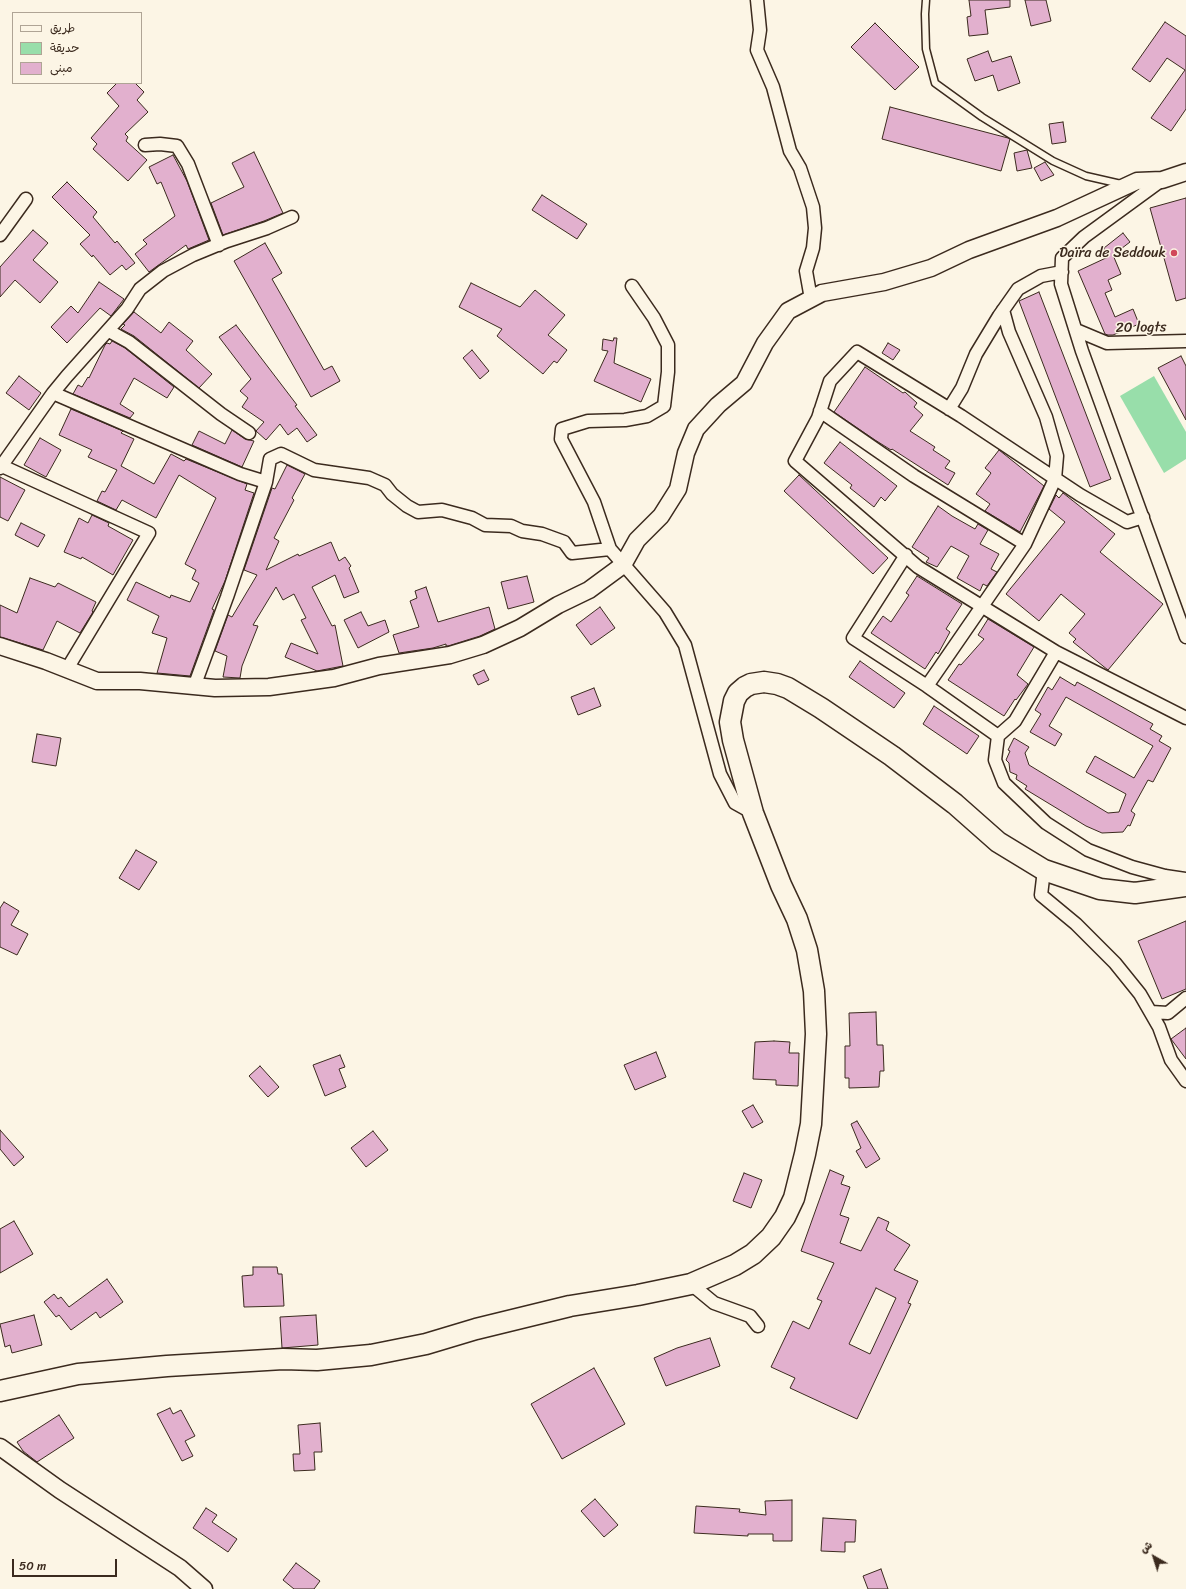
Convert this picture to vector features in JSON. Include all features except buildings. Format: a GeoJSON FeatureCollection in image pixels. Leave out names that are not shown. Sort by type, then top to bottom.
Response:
{"type":"FeatureCollection","features":[{"type":"Feature","properties":{"kind":"main road"},"geometry":{"type":"LineString","coordinates":[[0,1390],[78,1374],[144,1368],[283,1359],[317,1360],[370,1355],[426,1344],[476,1329],[570,1306],[638,1295],[691,1284],[735,1265],[753,1254],[774,1232],[785,1217],[794,1198],[811,1124],[816,1034],[814,991],[808,957],[797,919],[781,885],[753,813],[733,740],[730,722],[731,711],[738,693],[745,687],[758,682],[777,684],[802,696],[892,756],[955,804],[998,842],[1044,870],[1100,889],[1135,893],[1186,886]]}},
{"type":"Feature","properties":{"kind":"street"},"geometry":{"type":"LineString","coordinates":[[757,0],[760,30],[756,50],[773,87],[790,150],[800,168],[813,207],[816,228],[813,248],[806,271],[811,299]]}},
{"type":"Feature","properties":{"kind":"street"},"geometry":{"type":"LineString","coordinates":[[145,145],[160,144],[177,146],[188,164],[219,245]]}},
{"type":"Feature","properties":{"kind":"street"},"geometry":{"type":"LineString","coordinates":[[0,646],[67,669],[96,681],[140,681],[214,688],[270,686],[334,678],[379,666],[450,655],[483,645],[520,628],[558,605],[589,590],[624,566],[637,540],[661,516],[678,489],[686,453],[696,429],[718,405],[744,383],[765,343],[788,311],[822,293],[884,282],[931,268],[969,250],[1057,218],[1137,181],[1162,180],[1186,172]]}},
{"type":"Feature","properties":{"kind":"street"},"geometry":{"type":"LineString","coordinates":[[1162,180],[1084,237],[1062,258],[1061,284],[1076,330],[1186,637]]}},
{"type":"Feature","properties":{"kind":"street"},"geometry":{"type":"LineString","coordinates":[[0,235],[26,198]]}},
{"type":"Feature","properties":{"kind":"street"},"geometry":{"type":"LineString","coordinates":[[67,669],[149,533],[1,467],[53,393],[127,309],[140,289],[163,271],[193,256],[292,217]]}},
{"type":"Feature","properties":{"kind":"street"},"geometry":{"type":"LineString","coordinates":[[949,409],[962,388],[976,354],[1003,310],[1018,289],[1041,276],[1062,272]]}},
{"type":"Feature","properties":{"kind":"street"},"geometry":{"type":"LineString","coordinates":[[632,286],[654,318],[668,345],[668,372],[664,406],[647,416],[624,420],[588,421],[562,429],[561,439],[594,502],[610,549],[665,612],[685,646],[720,774],[735,803],[753,813]]}},
{"type":"Feature","properties":{"kind":"street"},"geometry":{"type":"LineString","coordinates":[[927,686],[1024,544],[1055,479],[1057,456],[1046,417],[1010,332],[1003,310]]}},
{"type":"Feature","properties":{"kind":"street","name":"20 logts"},"geometry":{"type":"LineString","coordinates":[[1076,330],[1107,343],[1186,341]]}},
{"type":"Feature","properties":{"kind":"street"},"geometry":{"type":"LineString","coordinates":[[108,331],[128,342],[221,414],[250,433]]}},
{"type":"Feature","properties":{"kind":"street"},"geometry":{"type":"LineString","coordinates":[[1143,518],[1127,522],[1055,479],[949,409],[857,352],[830,381],[818,418],[795,460],[918,566],[1056,652],[1186,718]]}},
{"type":"Feature","properties":{"kind":"street"},"geometry":{"type":"LineString","coordinates":[[53,393],[240,474],[266,482]]}},
{"type":"Feature","properties":{"kind":"street"},"geometry":{"type":"LineString","coordinates":[[820,411],[914,476],[1024,544]]}},
{"type":"Feature","properties":{"kind":"street"},"geometry":{"type":"LineString","coordinates":[[194,687],[227,597],[266,482],[270,459],[281,454],[314,470],[369,478],[385,485],[392,494],[407,506],[418,512],[442,510],[472,518],[485,525],[511,526],[522,531],[542,534],[564,542],[572,553],[610,549]]}},
{"type":"Feature","properties":{"kind":"street"},"geometry":{"type":"LineString","coordinates":[[906,555],[853,638],[927,686],[998,736]]}},
{"type":"Feature","properties":{"kind":"street"},"geometry":{"type":"LineString","coordinates":[[1056,652],[1015,721],[998,736],[995,760],[1004,783],[1046,823],[1088,850],[1132,867],[1164,876],[1186,879]]}},
{"type":"Feature","properties":{"kind":"street"},"geometry":{"type":"LineString","coordinates":[[1044,870],[1041,895],[1076,924],[1115,963],[1140,994],[1159,1028],[1171,1060],[1186,1081]]}},
{"type":"Feature","properties":{"kind":"street"},"geometry":{"type":"LineString","coordinates":[[1150,1012],[1168,1013],[1186,998]]}},
{"type":"Feature","properties":{"kind":"street"},"geometry":{"type":"LineString","coordinates":[[691,1284],[714,1303],[750,1316],[758,1326]]}},
{"type":"Feature","properties":{"kind":"street"},"geometry":{"type":"LineString","coordinates":[[0,1447],[60,1490],[180,1568],[204,1589]]}},
{"type":"Feature","properties":{"kind":"lane"},"geometry":{"type":"LineString","coordinates":[[926,0],[926,49],[934,83],[982,117],[1053,161],[1086,176],[1127,186]]}},
{"type":"Feature","properties":{"kind":"green space"},"geometry":{"type":"Polygon","coordinates":[[[1154,376],[1186,432],[1186,459],[1164,473],[1120,396],[1154,376]]]}},
{"type":"Feature","properties":{"kind":"place","name":"Daïra de Seddouk"},"geometry":{"type":"Point","coordinates":[1174,253]}}]}
